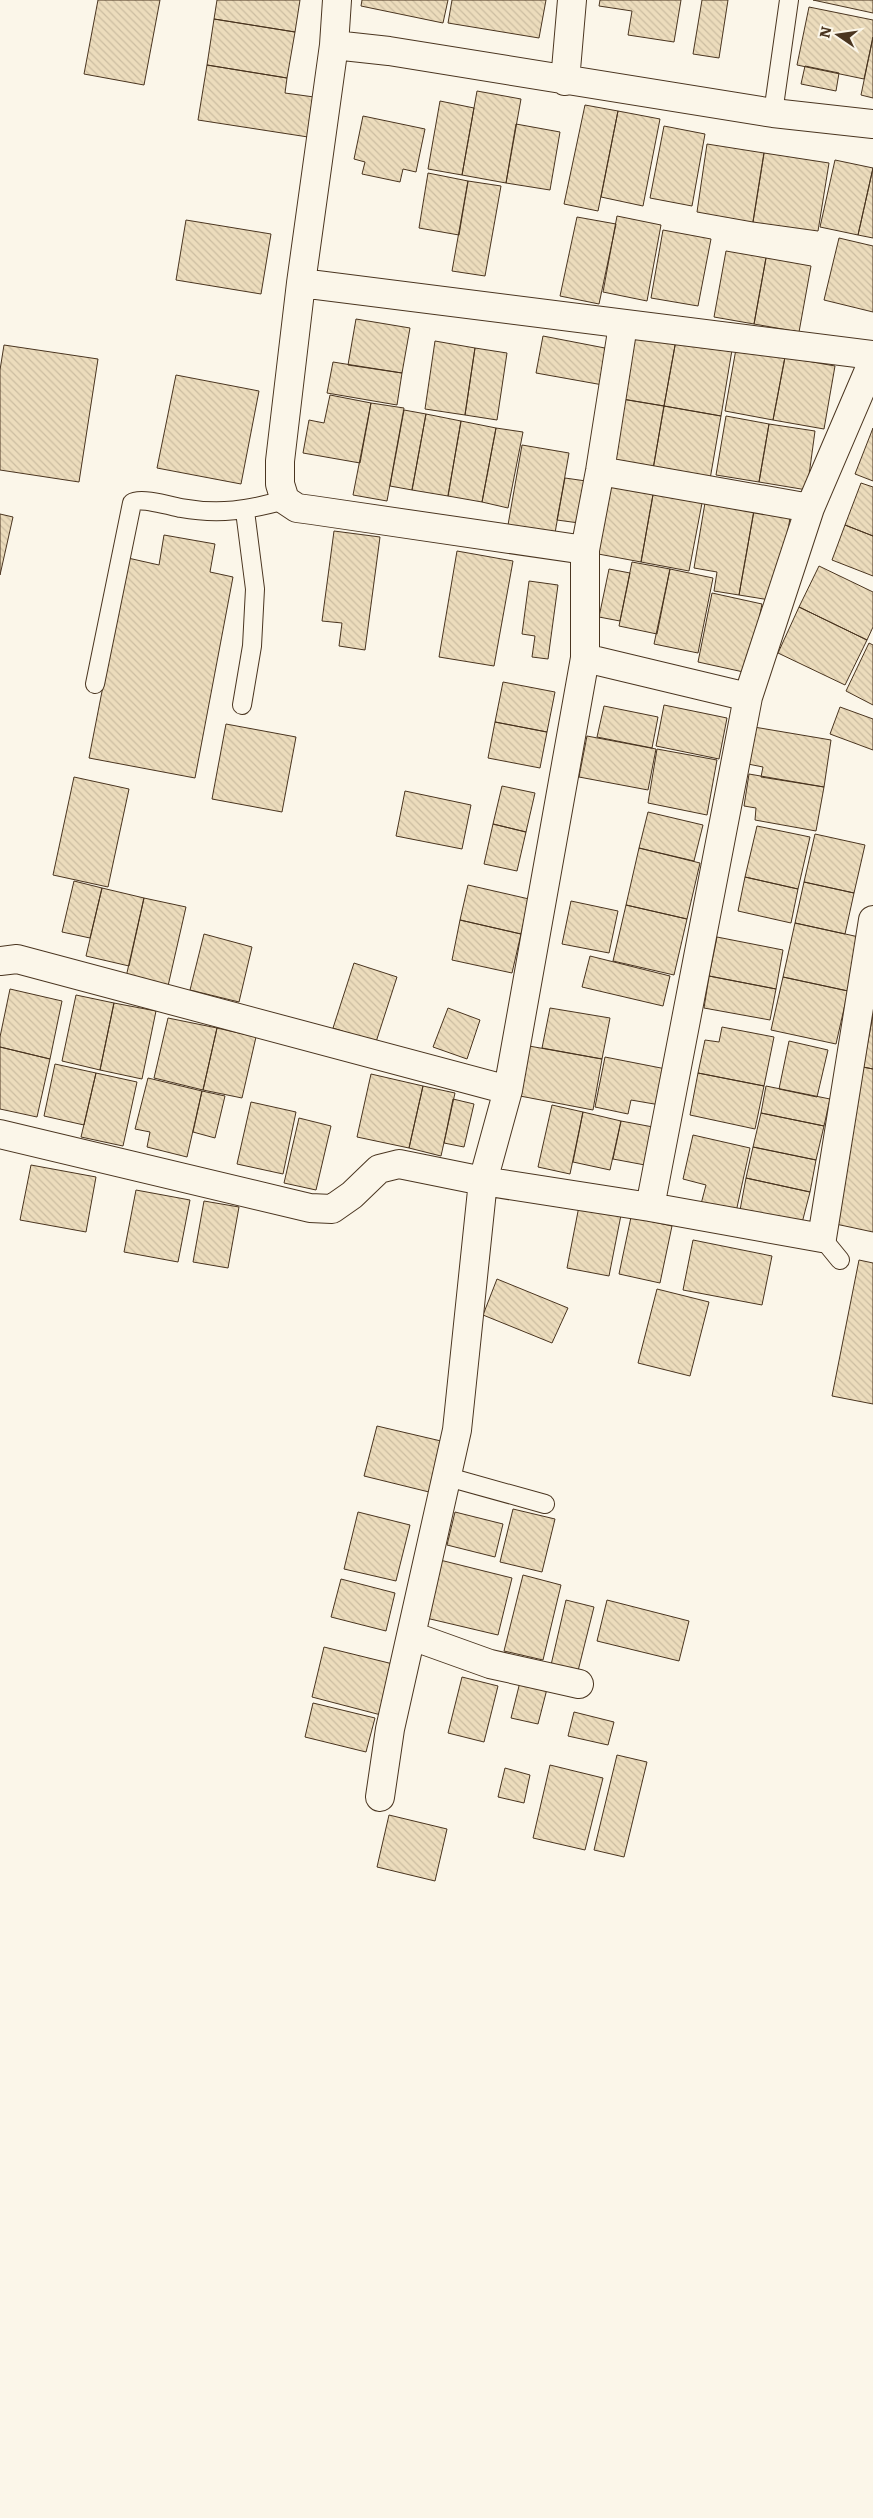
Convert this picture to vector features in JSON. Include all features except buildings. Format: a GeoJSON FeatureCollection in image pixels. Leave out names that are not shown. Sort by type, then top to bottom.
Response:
{"type":"FeatureCollection","features":[{"type":"Feature","properties":{"kind":"street"},"geometry":{"type":"LineString","coordinates":[[337,0],[334,45],[301,283],[280,461],[280,484],[285,500],[297,508],[585,550]]}},
{"type":"Feature","properties":{"kind":"street"},"geometry":{"type":"LineString","coordinates":[[565,81],[572,0]]}},
{"type":"Feature","properties":{"kind":"street"},"geometry":{"type":"LineString","coordinates":[[334,45],[389,51],[565,81],[773,113],[873,124]]}},
{"type":"Feature","properties":{"kind":"street"},"geometry":{"type":"LineString","coordinates":[[301,283],[873,355]]}},
{"type":"Feature","properties":{"kind":"street"},"geometry":{"type":"LineString","coordinates":[[380,1797],[390,1729],[457,1430],[483,1181],[508,1090],[585,658],[585,550],[600,471],[623,324]]}},
{"type":"Feature","properties":{"kind":"street"},"geometry":{"type":"LineString","coordinates":[[650,1207],[748,698],[810,508],[873,362]]}},
{"type":"Feature","properties":{"kind":"street"},"geometry":{"type":"LineString","coordinates":[[600,471],[810,508]]}},
{"type":"Feature","properties":{"kind":"street"},"geometry":{"type":"LineString","coordinates":[[585,658],[748,698]]}},
{"type":"Feature","properties":{"kind":"street"},"geometry":{"type":"LineString","coordinates":[[0,1134],[310,1208],[332,1208],[352,1195],[379,1169],[399,1164],[483,1181],[650,1207],[822,1238],[873,920]]}},
{"type":"Feature","properties":{"kind":"street"},"geometry":{"type":"LineString","coordinates":[[0,961],[17,959],[508,1090]]}},
{"type":"Feature","properties":{"kind":"street"},"geometry":{"type":"LineString","coordinates":[[412,1636],[490,1664],[579,1684]]}},
{"type":"Feature","properties":{"kind":"lane"},"geometry":{"type":"LineString","coordinates":[[773,113],[789,0]]}},
{"type":"Feature","properties":{"kind":"lane"},"geometry":{"type":"LineString","coordinates":[[95,684],[132,503],[140,500],[185,508],[246,511],[285,500]]}},
{"type":"Feature","properties":{"kind":"lane"},"geometry":{"type":"LineString","coordinates":[[242,705],[252,646],[255,589],[246,511]]}},
{"type":"Feature","properties":{"kind":"lane"},"geometry":{"type":"LineString","coordinates":[[822,1238],[840,1260]]}},
{"type":"Feature","properties":{"kind":"lane"},"geometry":{"type":"LineString","coordinates":[[448,1477],[545,1504]]}}]}
